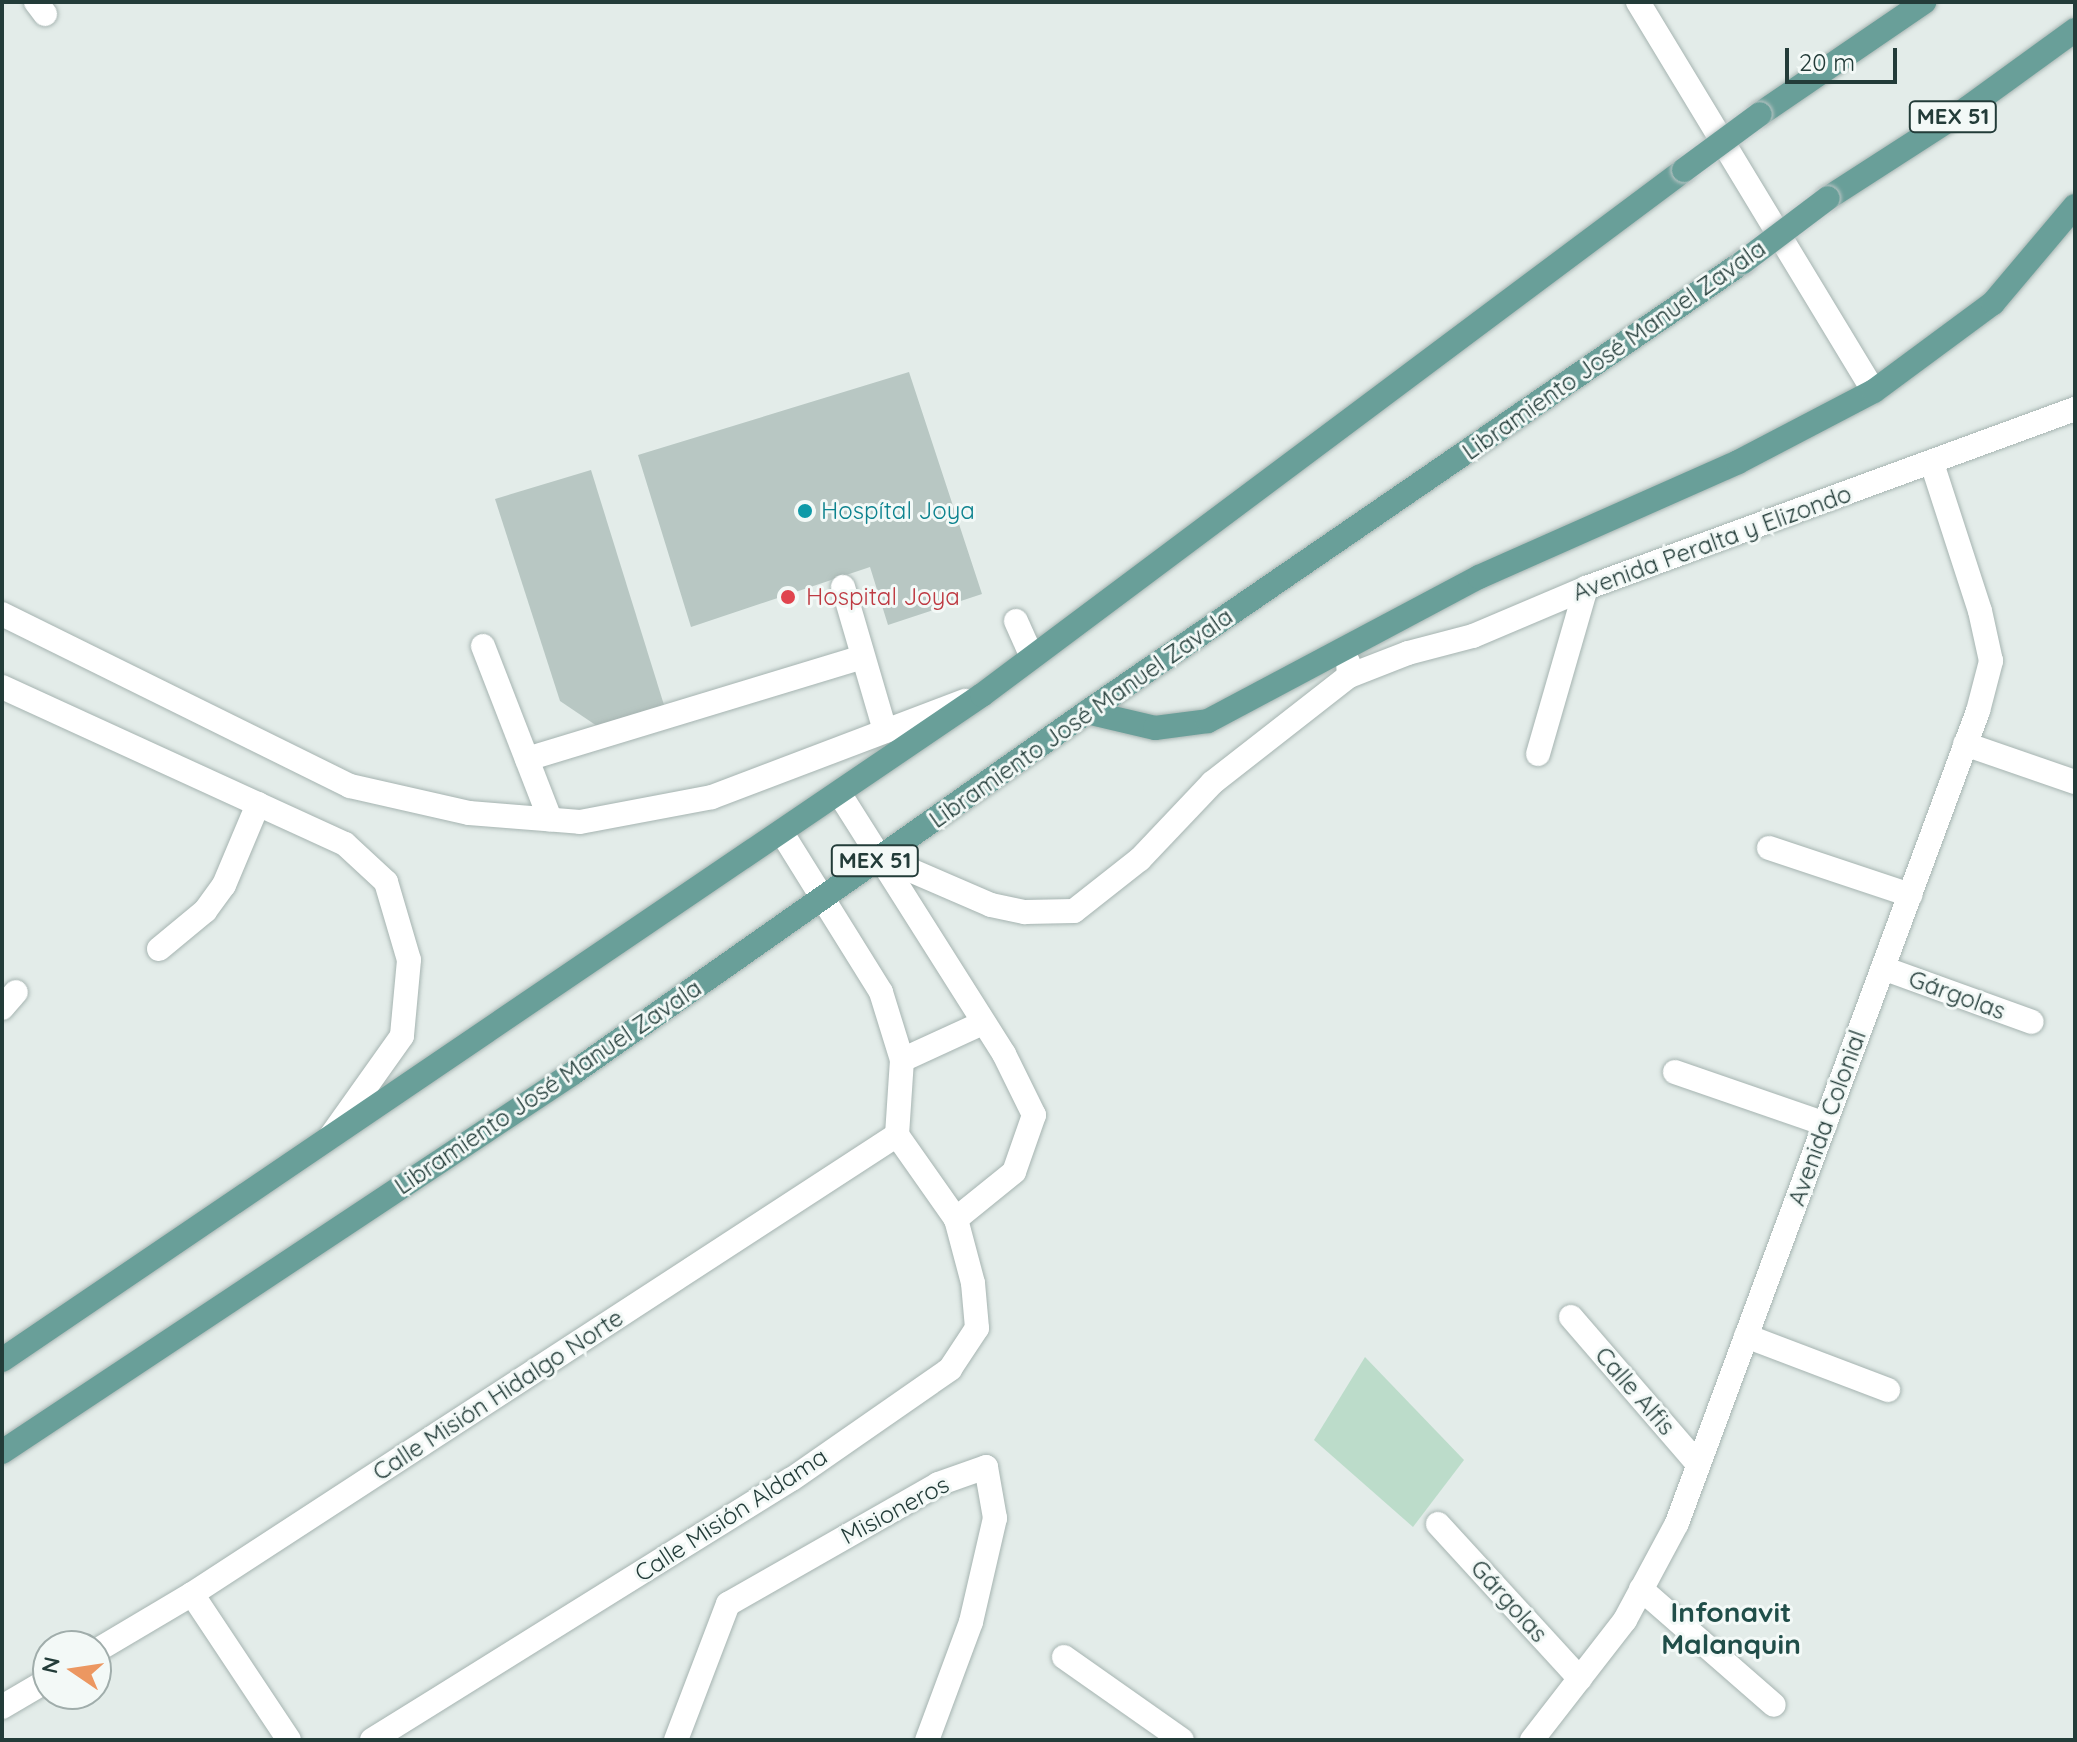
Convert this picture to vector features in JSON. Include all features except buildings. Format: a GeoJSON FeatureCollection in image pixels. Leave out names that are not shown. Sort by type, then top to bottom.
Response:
{"type":"FeatureCollection","features":[{"type":"Feature","properties":{"kind":"main road","name":"MEX 51"},"geometry":{"type":"LineString","coordinates":[[2,1360],[982,695],[1760,114],[1924,2]]}},
{"type":"Feature","properties":{"kind":"main road","name":"Libramiento José Manuel Zavala"},"geometry":{"type":"LineString","coordinates":[[2,1452],[573,1073],[1087,712],[1743,262],[1828,198],[1969,107],[2075,30]]}},
{"type":"Feature","properties":{"kind":"main road"},"geometry":{"type":"LineString","coordinates":[[1087,712],[1155,728],[1196,724],[1229,711],[1479,577],[1738,462],[1874,391],[1993,303],[2075,206]]}},
{"type":"Feature","properties":{"kind":"street"},"geometry":{"type":"LineString","coordinates":[[1638,2],[1874,391]]}},
{"type":"Feature","properties":{"kind":"street","name":"Avenida Peralta y Elizondo"},"geometry":{"type":"LineString","coordinates":[[880,857],[991,905],[1025,912],[1074,911],[1140,859],[1212,783],[1349,676],[1408,653],[1473,636],[1586,588],[2075,409]]}},
{"type":"Feature","properties":{"kind":"street","name":"Avenida Colonial"},"geometry":{"type":"LineString","coordinates":[[1532,1740],[1625,1620],[1677,1523],[1910,895],[1965,744],[1991,661],[1980,611],[1932,463]]}},
{"type":"Feature","properties":{"kind":"street"},"geometry":{"type":"LineString","coordinates":[[843,587],[885,731]]}},
{"type":"Feature","properties":{"kind":"street"},"geometry":{"type":"LineString","coordinates":[[1538,754],[1586,588]]}},
{"type":"Feature","properties":{"kind":"street"},"geometry":{"type":"LineString","coordinates":[[2,614],[350,786],[469,813],[580,822],[712,797],[982,695]]}},
{"type":"Feature","properties":{"kind":"street"},"geometry":{"type":"LineString","coordinates":[[1016,621],[1032,657]]}},
{"type":"Feature","properties":{"kind":"street"},"geometry":{"type":"LineString","coordinates":[[483,646],[550,819]]}},
{"type":"Feature","properties":{"kind":"street"},"geometry":{"type":"LineString","coordinates":[[1347,648],[1349,676]]}},
{"type":"Feature","properties":{"kind":"street"},"geometry":{"type":"LineString","coordinates":[[527,759],[862,657]]}},
{"type":"Feature","properties":{"kind":"street"},"geometry":{"type":"LineString","coordinates":[[2,687],[345,844],[386,882],[409,960],[402,1036],[329,1140]]}},
{"type":"Feature","properties":{"kind":"street"},"geometry":{"type":"LineString","coordinates":[[1965,744],[2075,782]]}},
{"type":"Feature","properties":{"kind":"street"},"geometry":{"type":"LineString","coordinates":[[839,793],[1004,1054],[1034,1115],[1014,1172],[956,1219]]}},
{"type":"Feature","properties":{"kind":"street"},"geometry":{"type":"LineString","coordinates":[[159,949],[205,911],[224,885],[258,804]]}},
{"type":"Feature","properties":{"kind":"street"},"geometry":{"type":"LineString","coordinates":[[782,833],[881,992],[902,1060],[897,1135]]}},
{"type":"Feature","properties":{"kind":"street"},"geometry":{"type":"LineString","coordinates":[[1769,848],[1910,895]]}},
{"type":"Feature","properties":{"kind":"street","name":"Gárgolas"},"geometry":{"type":"LineString","coordinates":[[1883,968],[2032,1022]]}},
{"type":"Feature","properties":{"kind":"street"},"geometry":{"type":"LineString","coordinates":[[902,1060],[983,1023]]}},
{"type":"Feature","properties":{"kind":"street"},"geometry":{"type":"LineString","coordinates":[[1675,1072],[1825,1124]]}},
{"type":"Feature","properties":{"kind":"street","name":"Calle Misión Aldama"},"geometry":{"type":"LineString","coordinates":[[372,1740],[792,1479],[950,1369],[977,1328],[973,1283],[956,1219],[897,1135]]}},
{"type":"Feature","properties":{"kind":"street","name":"Calle Misión Hidalgo Norte"},"geometry":{"type":"LineString","coordinates":[[112,1642],[192,1594],[897,1135]]}},
{"type":"Feature","properties":{"kind":"street","name":"Calle Alfis"},"geometry":{"type":"LineString","coordinates":[[1571,1317],[1698,1464]]}},
{"type":"Feature","properties":{"kind":"street"},"geometry":{"type":"LineString","coordinates":[[1746,1336],[1888,1390]]}},
{"type":"Feature","properties":{"kind":"street","name":"Misioneros"},"geometry":{"type":"LineString","coordinates":[[676,1740],[728,1604],[938,1484],[986,1467],[995,1518],[971,1622],[927,1740]]}},
{"type":"Feature","properties":{"kind":"street","name":"Gárgolas"},"geometry":{"type":"LineString","coordinates":[[1438,1524],[1580,1679]]}},
{"type":"Feature","properties":{"kind":"street"},"geometry":{"type":"LineString","coordinates":[[1641,1589],[1774,1705]]}},
{"type":"Feature","properties":{"kind":"street"},"geometry":{"type":"LineString","coordinates":[[192,1594],[289,1740]]}},
{"type":"Feature","properties":{"kind":"street"},"geometry":{"type":"LineString","coordinates":[[1064,1657],[1182,1740]]}},
{"type":"Feature","properties":{"kind":"street"},"geometry":{"type":"LineString","coordinates":[[2,1707],[32,1689]]}},
{"type":"Feature","properties":{"kind":"green space"},"geometry":{"type":"Polygon","coordinates":[[[1365,1357],[1464,1460],[1413,1527],[1314,1440],[1365,1357]]]}},
{"type":"Feature","properties":{"kind":"place","name":"Hospítal Joya"},"geometry":{"type":"Point","coordinates":[805,511]}},
{"type":"Feature","properties":{"kind":"place","name":"Hospital Joya"},"geometry":{"type":"Point","coordinates":[788,597]}},
{"type":"Feature","properties":{"kind":"district","name":"Infonavit Malanquin"},"geometry":{"type":"Point","coordinates":[1731,1628]}}]}
